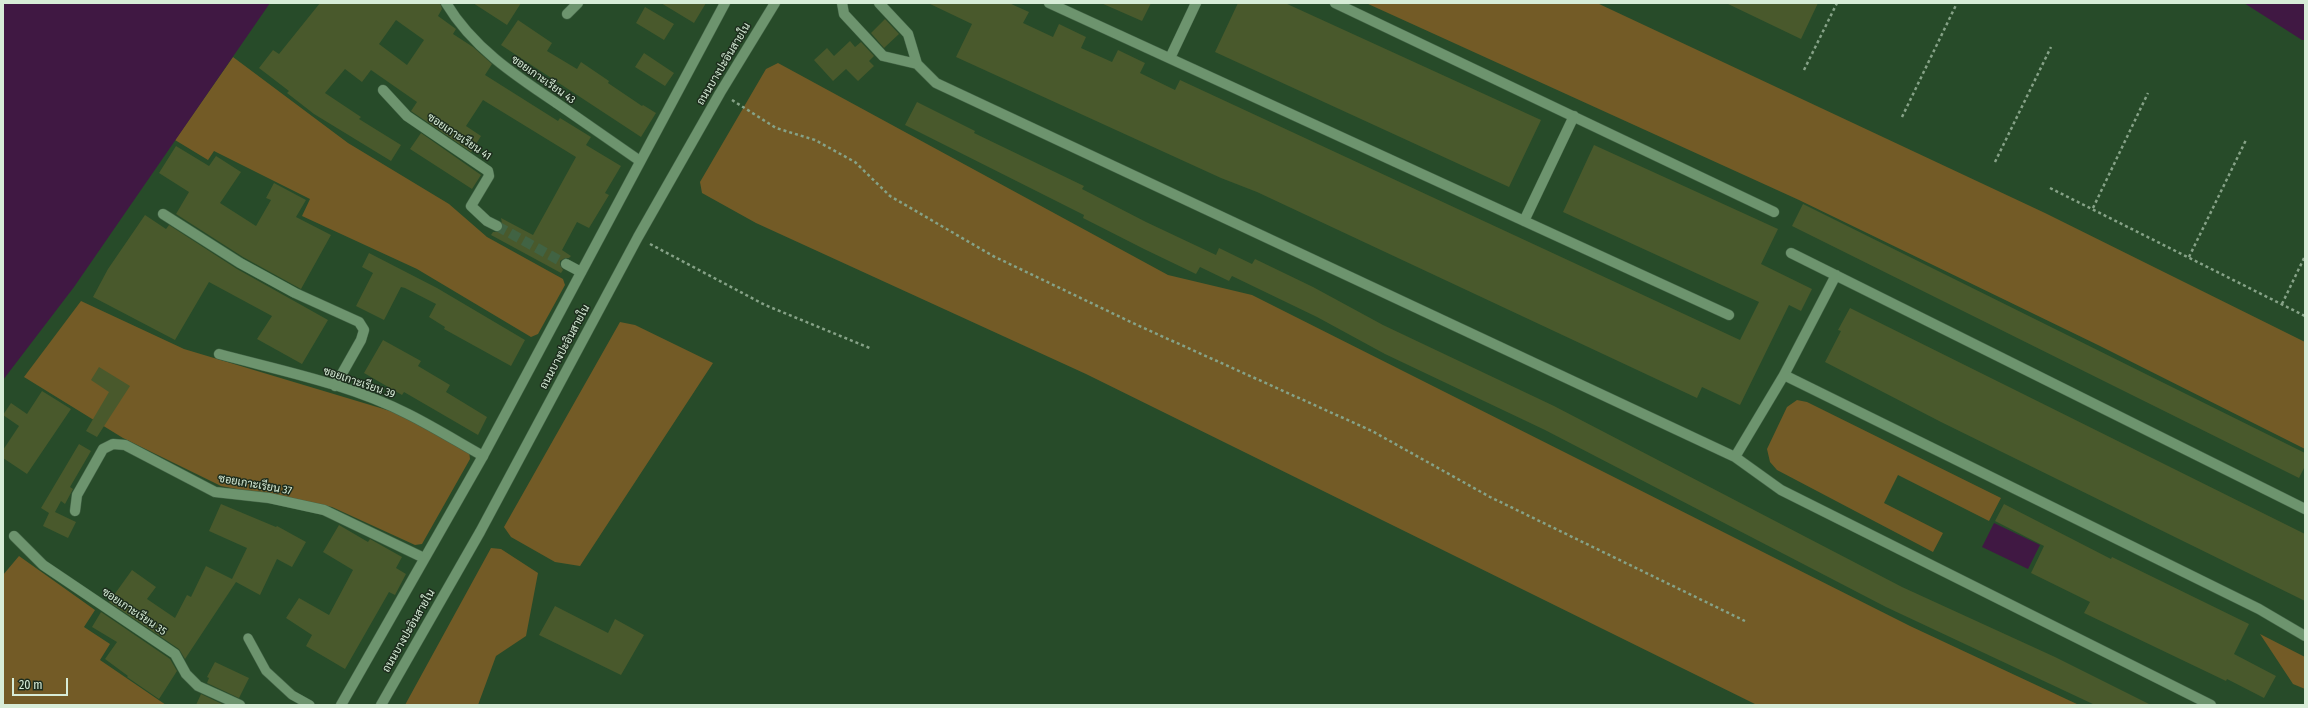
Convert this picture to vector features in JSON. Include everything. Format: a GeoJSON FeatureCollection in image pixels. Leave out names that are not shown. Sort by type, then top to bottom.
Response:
{"type":"FeatureCollection","features":[{"type":"Feature","properties":{"kind":"street","name":"ซอยเกาะเรียน 43"},"geometry":{"type":"LineString","coordinates":[[446,3],[454,16],[473,38],[506,69],[640,161]]}},
{"type":"Feature","properties":{"kind":"street"},"geometry":{"type":"LineString","coordinates":[[567,14],[578,3]]}},
{"type":"Feature","properties":{"kind":"street","name":"ถนนบางปะอินสายใน"},"geometry":{"type":"LineString","coordinates":[[341,705],[483,456],[725,3]]}},
{"type":"Feature","properties":{"kind":"street","name":"ถนนบางปะอินสายใน"},"geometry":{"type":"LineString","coordinates":[[380,705],[480,532],[638,238],[720,93],[775,3]]}},
{"type":"Feature","properties":{"kind":"street"},"geometry":{"type":"LineString","coordinates":[[842,3],[844,14],[883,56],[917,64]]}},
{"type":"Feature","properties":{"kind":"street"},"geometry":{"type":"LineString","coordinates":[[879,3],[908,34],[917,64],[936,84],[1735,457],[1781,490],[2211,705]]}},
{"type":"Feature","properties":{"kind":"street"},"geometry":{"type":"LineString","coordinates":[[1049,3],[1729,315]]}},
{"type":"Feature","properties":{"kind":"street"},"geometry":{"type":"LineString","coordinates":[[1170,58],[1196,3]]}},
{"type":"Feature","properties":{"kind":"street"},"geometry":{"type":"LineString","coordinates":[[1335,3],[1774,212]]}},
{"type":"Feature","properties":{"kind":"street","name":"ซอยเกาะเรียน 41"},"geometry":{"type":"LineString","coordinates":[[383,90],[407,116],[488,171],[489,176],[471,206],[487,221],[497,226]]}},
{"type":"Feature","properties":{"kind":"street"},"geometry":{"type":"LineString","coordinates":[[1524,221],[1574,116]]}},
{"type":"Feature","properties":{"kind":"street"},"geometry":{"type":"LineString","coordinates":[[163,214],[240,263],[295,293],[359,322],[364,330],[361,340],[335,386]]}},
{"type":"Feature","properties":{"kind":"street"},"geometry":{"type":"LineString","coordinates":[[1791,253],[2305,509]]}},
{"type":"Feature","properties":{"kind":"street"},"geometry":{"type":"LineString","coordinates":[[566,264],[581,272]]}},
{"type":"Feature","properties":{"kind":"street"},"geometry":{"type":"LineString","coordinates":[[1735,457],[1784,374],[1836,275]]}},
{"type":"Feature","properties":{"kind":"street","name":"ซอยเกาะเรียน 39"},"geometry":{"type":"LineString","coordinates":[[219,354],[335,386],[408,414],[483,456]]}},
{"type":"Feature","properties":{"kind":"street"},"geometry":{"type":"LineString","coordinates":[[1784,374],[2259,609],[2305,636]]}},
{"type":"Feature","properties":{"kind":"street","name":"ซอยเกาะเรียน 37"},"geometry":{"type":"LineString","coordinates":[[75,511],[77,494],[103,449],[113,444],[124,445],[215,492],[269,498],[324,510],[424,558]]}},
{"type":"Feature","properties":{"kind":"street","name":"ซอยเกาะเรียน 35"},"geometry":{"type":"LineString","coordinates":[[14,536],[43,565],[175,654],[186,674],[198,686],[240,705]]}},
{"type":"Feature","properties":{"kind":"lane"},"geometry":{"type":"LineString","coordinates":[[248,638],[266,671],[292,695],[310,705]]}},
{"type":"Feature","properties":{"kind":"path"},"geometry":{"type":"LineString","coordinates":[[1804,70],[1837,3]]}},
{"type":"Feature","properties":{"kind":"path"},"geometry":{"type":"LineString","coordinates":[[1902,117],[1957,3]]}},
{"type":"Feature","properties":{"kind":"path"},"geometry":{"type":"LineString","coordinates":[[1996,162],[2051,47]]}},
{"type":"Feature","properties":{"kind":"path"},"geometry":{"type":"LineString","coordinates":[[720,93],[776,128],[814,140],[855,162],[890,196],[993,256],[1137,324],[1372,431],[1490,497],[1745,621]]}},
{"type":"Feature","properties":{"kind":"path"},"geometry":{"type":"LineString","coordinates":[[2093,208],[2148,93]]}},
{"type":"Feature","properties":{"kind":"path"},"geometry":{"type":"LineString","coordinates":[[2189,257],[2246,140]]}},
{"type":"Feature","properties":{"kind":"path"},"geometry":{"type":"LineString","coordinates":[[2050,188],[2093,208],[2305,316]]}},
{"type":"Feature","properties":{"kind":"path"},"geometry":{"type":"LineString","coordinates":[[638,238],[766,305],[872,349]]}},
{"type":"Feature","properties":{"kind":"path"},"geometry":{"type":"LineString","coordinates":[[2282,304],[2305,256]]}},
{"type":"Feature","properties":{"kind":"shaded area"},"geometry":{"type":"Polygon","coordinates":[[[3,3],[270,3],[74,287],[3,380],[3,3]]]}},
{"type":"Feature","properties":{"kind":"shaded area"},"geometry":{"type":"Polygon","coordinates":[[[1366,3],[1597,3],[2045,213],[2305,342],[2305,449],[2100,346],[1799,200],[1366,3]]]}},
{"type":"Feature","properties":{"kind":"shaded area"},"geometry":{"type":"Polygon","coordinates":[[[2244,3],[2305,3],[2305,40],[2302,40],[2244,3]]]}},
{"type":"Feature","properties":{"kind":"shaded area"},"geometry":{"type":"Polygon","coordinates":[[[233,57],[348,143],[449,204],[487,237],[563,279],[565,285],[538,334],[531,337],[417,269],[302,216],[310,199],[214,151],[208,160],[175,140],[233,57]]]}},
{"type":"Feature","properties":{"kind":"shaded area"},"geometry":{"type":"Polygon","coordinates":[[[778,63],[1168,275],[1252,295],[1910,626],[2079,705],[1757,705],[1086,374],[756,223],[702,193],[700,182],[766,69],[778,63]]]}},
{"type":"Feature","properties":{"kind":"shaded area"},"geometry":{"type":"Polygon","coordinates":[[[81,301],[184,349],[397,413],[469,451],[470,459],[422,544],[415,545],[332,507],[221,486],[123,438],[24,377],[81,301]]]}},
{"type":"Feature","properties":{"kind":"shaded area"},"geometry":{"type":"Polygon","coordinates":[[[620,322],[635,325],[713,363],[580,566],[555,562],[511,537],[504,527],[620,322]]]}},
{"type":"Feature","properties":{"kind":"shaded area"},"geometry":{"type":"Polygon","coordinates":[[[1797,400],[1807,402],[2001,498],[1989,521],[1898,475],[1884,503],[1943,533],[1933,552],[1777,470],[1770,462],[1767,449],[1787,407],[1797,400]]]}},
{"type":"Feature","properties":{"kind":"shaded area"},"geometry":{"type":"Polygon","coordinates":[[[1994,523],[2040,545],[2028,569],[1982,547],[1994,523]]]}},
{"type":"Feature","properties":{"kind":"shaded area"},"geometry":{"type":"Polygon","coordinates":[[[491,548],[501,549],[538,573],[526,636],[496,656],[478,705],[405,705],[491,548]]]}},
{"type":"Feature","properties":{"kind":"shaded area"},"geometry":{"type":"Polygon","coordinates":[[[19,556],[95,610],[84,627],[110,644],[100,660],[166,705],[3,705],[3,575],[19,556]]]}},
{"type":"Feature","properties":{"kind":"shaded area"},"geometry":{"type":"Polygon","coordinates":[[[2260,634],[2305,657],[2305,689],[2293,684],[2260,634]]]}},
{"type":"Feature","properties":{"kind":"building"},"geometry":{"type":"Polygon","coordinates":[[[320,3],[440,3],[442,9],[438,16],[456,29],[453,34],[473,47],[492,64],[485,75],[558,121],[560,118],[591,137],[586,145],[621,166],[605,193],[609,195],[589,228],[577,222],[562,250],[571,256],[560,261],[560,265],[563,270],[561,273],[491,235],[493,232],[498,232],[503,229],[501,218],[533,235],[576,157],[483,100],[466,126],[481,136],[471,152],[411,111],[417,102],[371,70],[362,82],[345,69],[325,93],[361,117],[359,119],[401,145],[391,161],[314,114],[287,93],[289,91],[259,68],[273,50],[279,54],[320,3]],[[396,20],[379,44],[407,65],[424,40],[396,20]]]}},
{"type":"Feature","properties":{"kind":"building"},"geometry":{"type":"Polygon","coordinates":[[[473,3],[521,3],[507,25],[473,3]]]}},
{"type":"Feature","properties":{"kind":"building"},"geometry":{"type":"Polygon","coordinates":[[[661,3],[706,3],[694,23],[661,3]]]}},
{"type":"Feature","properties":{"kind":"building"},"geometry":{"type":"Polygon","coordinates":[[[928,3],[1009,3],[1029,12],[1023,23],[1053,37],[1059,24],[1086,37],[1081,48],[1112,62],[1118,50],[1145,63],[1140,73],[1175,90],[1180,80],[1740,340],[1759,302],[1563,212],[1594,145],[1778,229],[1761,264],[1812,289],[1801,311],[1789,305],[1740,405],[1702,387],[1697,398],[1257,192],[1221,178],[956,57],[972,24],[928,3]]]}},
{"type":"Feature","properties":{"kind":"building"},"geometry":{"type":"Polygon","coordinates":[[[1101,3],[1151,3],[1142,21],[1101,3]]]}},
{"type":"Feature","properties":{"kind":"building"},"geometry":{"type":"Polygon","coordinates":[[[1238,3],[1285,3],[1541,120],[1509,187],[1215,52],[1238,3]]]}},
{"type":"Feature","properties":{"kind":"building"},"geometry":{"type":"Polygon","coordinates":[[[1726,3],[1818,3],[1801,39],[1726,3]]]}},
{"type":"Feature","properties":{"kind":"building"},"geometry":{"type":"Polygon","coordinates":[[[645,7],[674,24],[664,40],[636,23],[645,7]]]}},
{"type":"Feature","properties":{"kind":"building"},"geometry":{"type":"Polygon","coordinates":[[[885,19],[899,34],[884,48],[871,33],[885,19]]]}},
{"type":"Feature","properties":{"kind":"building"},"geometry":{"type":"Polygon","coordinates":[[[518,20],[552,43],[547,51],[577,69],[581,62],[609,81],[608,83],[642,106],[643,105],[656,113],[641,137],[501,45],[518,20]]]}},
{"type":"Feature","properties":{"kind":"building"},"geometry":{"type":"Polygon","coordinates":[[[850,41],[855,47],[861,42],[874,56],[869,61],[874,66],[858,81],[846,69],[833,81],[814,60],[827,48],[834,56],[850,41]]]}},
{"type":"Feature","properties":{"kind":"building"},"geometry":{"type":"Polygon","coordinates":[[[644,53],[674,73],[665,86],[635,67],[644,53]]]}},
{"type":"Feature","properties":{"kind":"building"},"geometry":{"type":"Polygon","coordinates":[[[917,102],[975,131],[974,133],[1084,186],[1082,189],[1146,222],[1216,255],[1219,248],[1252,264],[1255,259],[1313,287],[1383,325],[1554,406],[1902,587],[2055,657],[2151,705],[2095,705],[1886,607],[1545,430],[1385,354],[1317,317],[1232,276],[1229,281],[1200,267],[1196,274],[1144,249],[1083,218],[1084,215],[905,125],[917,102]]]}},
{"type":"Feature","properties":{"kind":"building"},"geometry":{"type":"Polygon","coordinates":[[[421,133],[481,175],[472,189],[410,149],[421,133]]]}},
{"type":"Feature","properties":{"kind":"building"},"geometry":{"type":"Polygon","coordinates":[[[176,146],[209,166],[216,156],[241,172],[220,203],[256,226],[271,200],[266,198],[274,183],[306,200],[296,217],[331,235],[301,289],[243,257],[176,214],[189,192],[159,173],[176,146]]]}},
{"type":"Feature","properties":{"kind":"building"},"geometry":{"type":"Polygon","coordinates":[[[1803,204],[2305,453],[2305,466],[2299,478],[1792,226],[1803,204]]]}},
{"type":"Feature","properties":{"kind":"building"},"geometry":{"type":"Polygon","coordinates":[[[145,215],[166,229],[169,225],[237,269],[328,320],[302,364],[257,339],[272,316],[209,282],[175,340],[93,297],[108,269],[145,215]]]}},
{"type":"Feature","properties":{"kind":"building"},"geometry":{"type":"Polygon","coordinates":[[[369,253],[437,288],[525,340],[511,366],[444,329],[445,327],[429,317],[436,304],[405,288],[401,287],[384,320],[356,306],[373,273],[362,267],[369,253]]]}},
{"type":"Feature","properties":{"kind":"building"},"geometry":{"type":"Polygon","coordinates":[[[1850,308],[2305,534],[2305,601],[1941,422],[1825,362],[1841,331],[1838,330],[1850,308]]]}},
{"type":"Feature","properties":{"kind":"building"},"geometry":{"type":"Polygon","coordinates":[[[383,340],[421,361],[418,366],[450,385],[446,392],[487,417],[478,435],[404,392],[402,395],[364,373],[383,340]]]}},
{"type":"Feature","properties":{"kind":"building"},"geometry":{"type":"Polygon","coordinates":[[[99,367],[130,386],[97,437],[86,431],[109,392],[91,380],[99,367]]]}},
{"type":"Feature","properties":{"kind":"building"},"geometry":{"type":"Polygon","coordinates":[[[42,391],[71,409],[27,474],[3,458],[3,450],[19,426],[3,415],[11,403],[27,414],[42,391]]]}},
{"type":"Feature","properties":{"kind":"building"},"geometry":{"type":"Polygon","coordinates":[[[79,444],[91,451],[70,487],[73,489],[65,504],[61,501],[55,512],[76,522],[68,538],[43,526],[49,513],[41,508],[79,444]]]}},
{"type":"Feature","properties":{"kind":"building"},"geometry":{"type":"Polygon","coordinates":[[[221,504],[276,527],[277,526],[306,542],[292,567],[277,559],[260,595],[236,582],[185,659],[179,649],[109,602],[132,570],[156,587],[147,599],[175,618],[187,595],[191,597],[206,566],[232,579],[247,548],[209,531],[221,504]]]}},
{"type":"Feature","properties":{"kind":"building"},"geometry":{"type":"Polygon","coordinates":[[[2004,504],[2111,559],[2112,557],[2249,624],[2234,654],[2276,676],[2264,698],[2227,679],[2226,681],[2084,613],[2090,602],[2031,573],[2044,546],[1995,521],[2004,504]]]}},
{"type":"Feature","properties":{"kind":"building"},"geometry":{"type":"Polygon","coordinates":[[[339,525],[368,542],[370,539],[402,557],[396,568],[406,574],[395,595],[389,592],[345,669],[306,646],[312,635],[286,618],[299,598],[329,615],[353,570],[323,552],[339,525]]]}},
{"type":"Feature","properties":{"kind":"building"},"geometry":{"type":"Polygon","coordinates":[[[555,606],[608,633],[615,619],[644,635],[621,675],[539,635],[555,606]]]}},
{"type":"Feature","properties":{"kind":"building"},"geometry":{"type":"Polygon","coordinates":[[[101,612],[170,659],[177,671],[159,699],[127,677],[128,676],[105,659],[117,642],[92,627],[101,612]]]}},
{"type":"Feature","properties":{"kind":"building"},"geometry":{"type":"Polygon","coordinates":[[[215,662],[249,678],[239,698],[207,683],[209,678],[207,677],[215,662]]]}},
{"type":"Feature","properties":{"kind":"building"},"geometry":{"type":"Polygon","coordinates":[[[201,694],[224,705],[196,705],[201,694]]]}},
{"type":"Feature","properties":{"kind":"tunnel"},"geometry":{"type":"LineString","coordinates":[[497,226],[566,264]]}}]}
